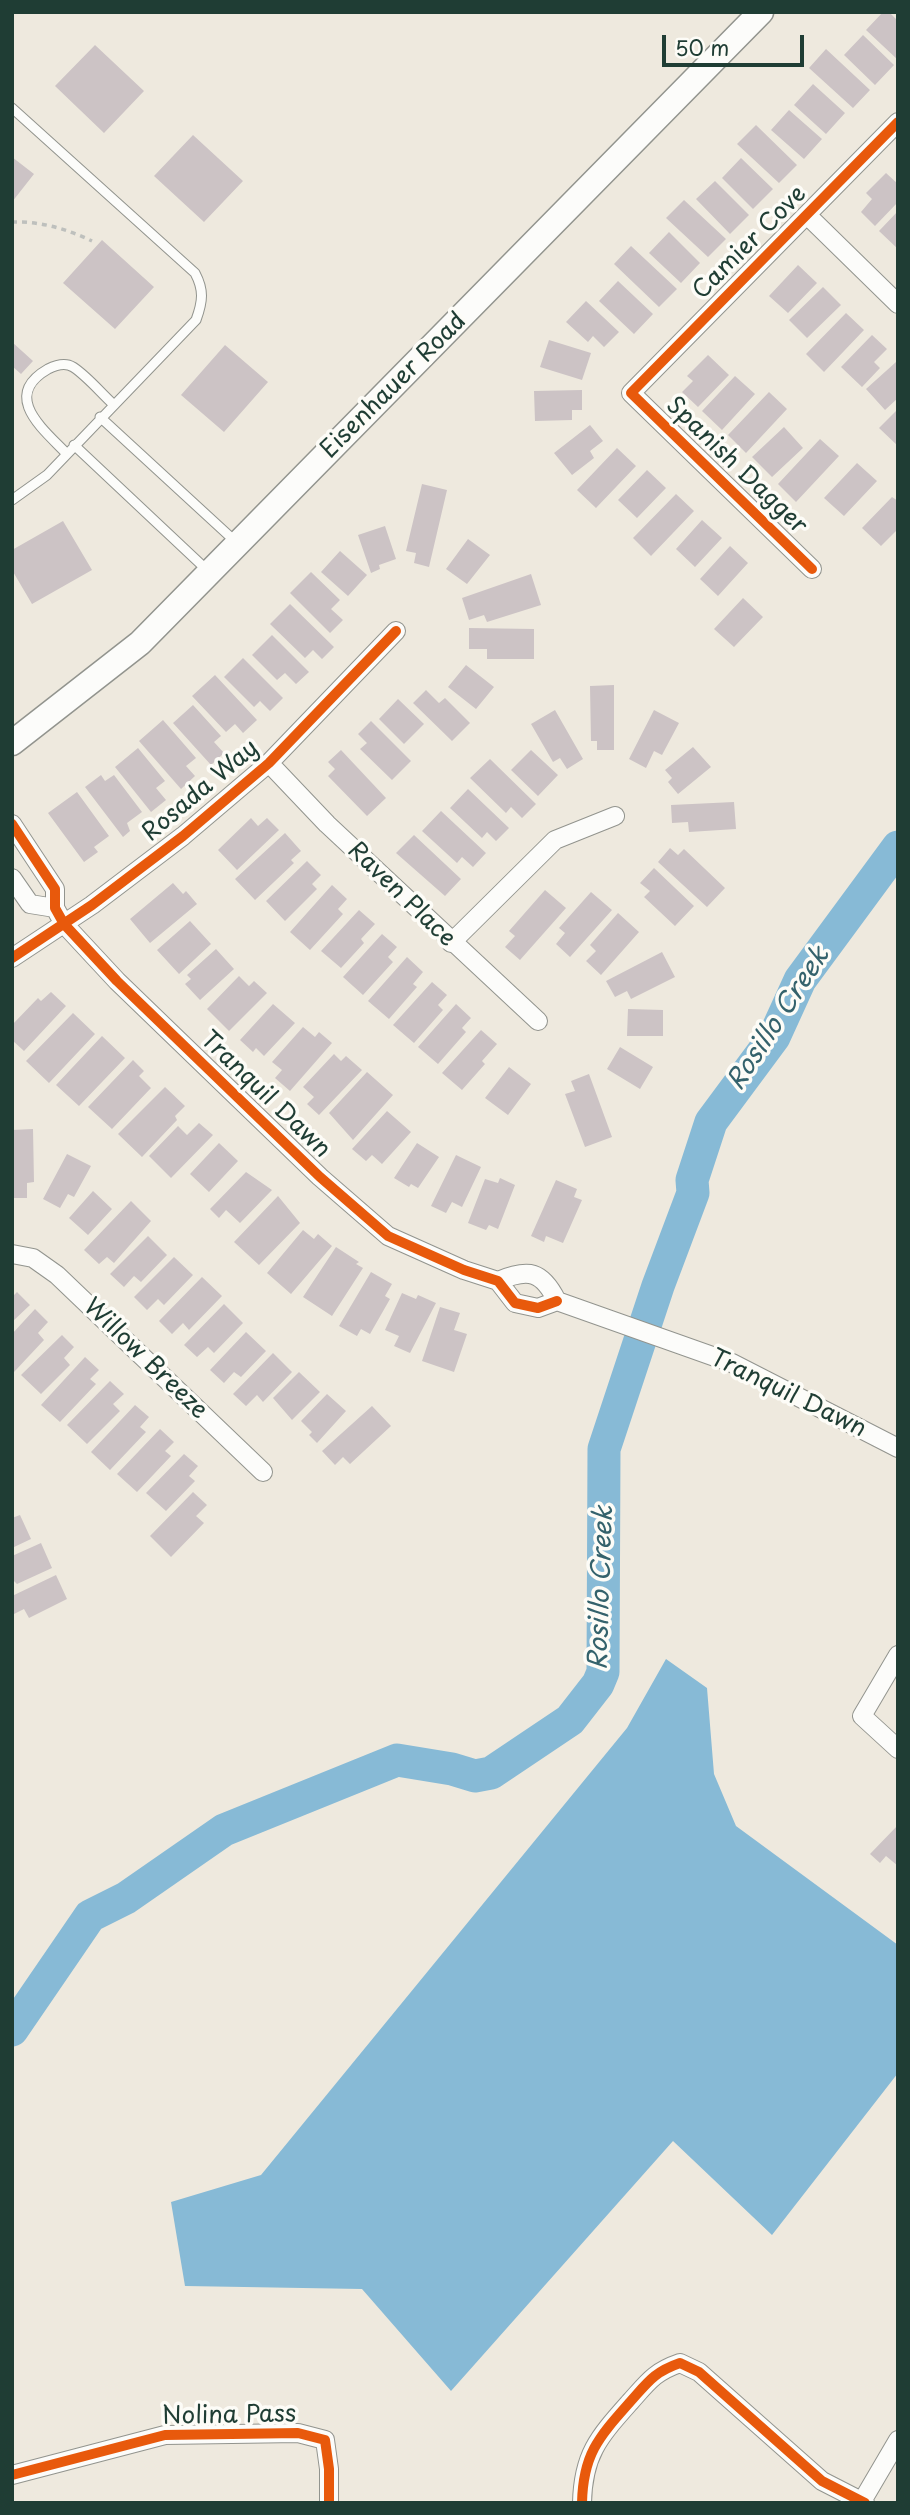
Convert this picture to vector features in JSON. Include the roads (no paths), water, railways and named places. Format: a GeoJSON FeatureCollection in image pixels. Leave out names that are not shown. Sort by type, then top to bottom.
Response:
{"type":"FeatureCollection","features":[{"type":"Feature","properties":{"kind":"main road","name":"Eisenhauer Road"},"geometry":{"type":"LineString","coordinates":[[12,743],[140,643],[761,12]]}},
{"type":"Feature","properties":{"kind":"street","name":"Camier Cove"},"geometry":{"type":"LineString","coordinates":[[631,393],[898,122]]}},
{"type":"Feature","properties":{"kind":"street"},"geometry":{"type":"LineString","coordinates":[[807,215],[898,303]]}},
{"type":"Feature","properties":{"kind":"street","name":"Spanish Dagger"},"geometry":{"type":"LineString","coordinates":[[631,393],[812,569]]}},
{"type":"Feature","properties":{"kind":"street","name":"Rosada Way"},"geometry":{"type":"LineString","coordinates":[[12,958],[59,916],[183,836],[269,763],[396,631]]}},
{"type":"Feature","properties":{"kind":"street","name":"Raven Place"},"geometry":{"type":"LineString","coordinates":[[269,763],[327,824],[451,943],[538,1021]]}},
{"type":"Feature","properties":{"kind":"street"},"geometry":{"type":"LineString","coordinates":[[451,943],[555,841],[615,816]]}},
{"type":"Feature","properties":{"kind":"street","name":"Tranquil Dawn"},"geometry":{"type":"LineString","coordinates":[[12,824],[55,888],[59,916]]}},
{"type":"Feature","properties":{"kind":"street","name":"Tranquil Dawn"},"geometry":{"type":"LineString","coordinates":[[12,878],[30,904],[59,916],[117,982],[320,1177],[388,1236],[498,1282],[510,1299],[523,1307],[538,1308],[558,1301]]}},
{"type":"Feature","properties":{"kind":"street","name":"Willow Breeze"},"geometry":{"type":"LineString","coordinates":[[16,1253],[57,1275],[263,1472]]}},
{"type":"Feature","properties":{"kind":"street","name":"Tranquil Dawn"},"geometry":{"type":"LineString","coordinates":[[498,1282],[519,1273],[533,1274],[546,1282],[558,1301],[732,1363],[898,1448]]}},
{"type":"Feature","properties":{"kind":"street"},"geometry":{"type":"LineString","coordinates":[[898,1655],[862,1716],[898,1748]]}},
{"type":"Feature","properties":{"kind":"street"},"geometry":{"type":"LineString","coordinates":[[582,2503],[583,2477],[598,2437],[657,2371],[680,2363],[699,2372],[822,2481],[863,2502],[898,2440]]}},
{"type":"Feature","properties":{"kind":"street","name":"Nolina Pass"},"geometry":{"type":"LineString","coordinates":[[12,2475],[164,2435],[298,2433],[325,2440],[329,2503]]}},
{"type":"Feature","properties":{"kind":"lane"},"geometry":{"type":"LineString","coordinates":[[12,108],[195,273],[202,287],[202,303],[196,320],[47,475],[12,500]]}},
{"type":"Feature","properties":{"kind":"lane"},"geometry":{"type":"LineString","coordinates":[[66,453],[33,419],[27,405],[26,391],[38,375],[57,364],[71,365],[113,404]]}},
{"type":"Feature","properties":{"kind":"lane"},"geometry":{"type":"LineString","coordinates":[[100,417],[238,544]]}},
{"type":"Feature","properties":{"kind":"lane"},"geometry":{"type":"LineString","coordinates":[[74,445],[210,572]]}},
{"type":"Feature","properties":{"kind":"water"},"geometry":{"type":"Polygon","coordinates":[[[666,1659],[707,1688],[714,1774],[736,1826],[898,1945],[898,2073],[772,2235],[673,2141],[451,2391],[362,2289],[185,2286],[171,2202],[261,2175],[627,1728],[666,1659]]]}},
{"type":"Feature","properties":{"kind":"waterway","name":"Rosillo Creek"},"geometry":{"type":"LineString","coordinates":[[12,2030],[90,1916],[126,1898],[224,1830],[397,1760],[452,1769],[475,1776],[491,1773],[570,1720],[598,1684],[603,1672],[604,1449],[658,1286],[693,1193],[692,1180],[711,1122],[774,1037],[800,980],[898,847]]}}]}
